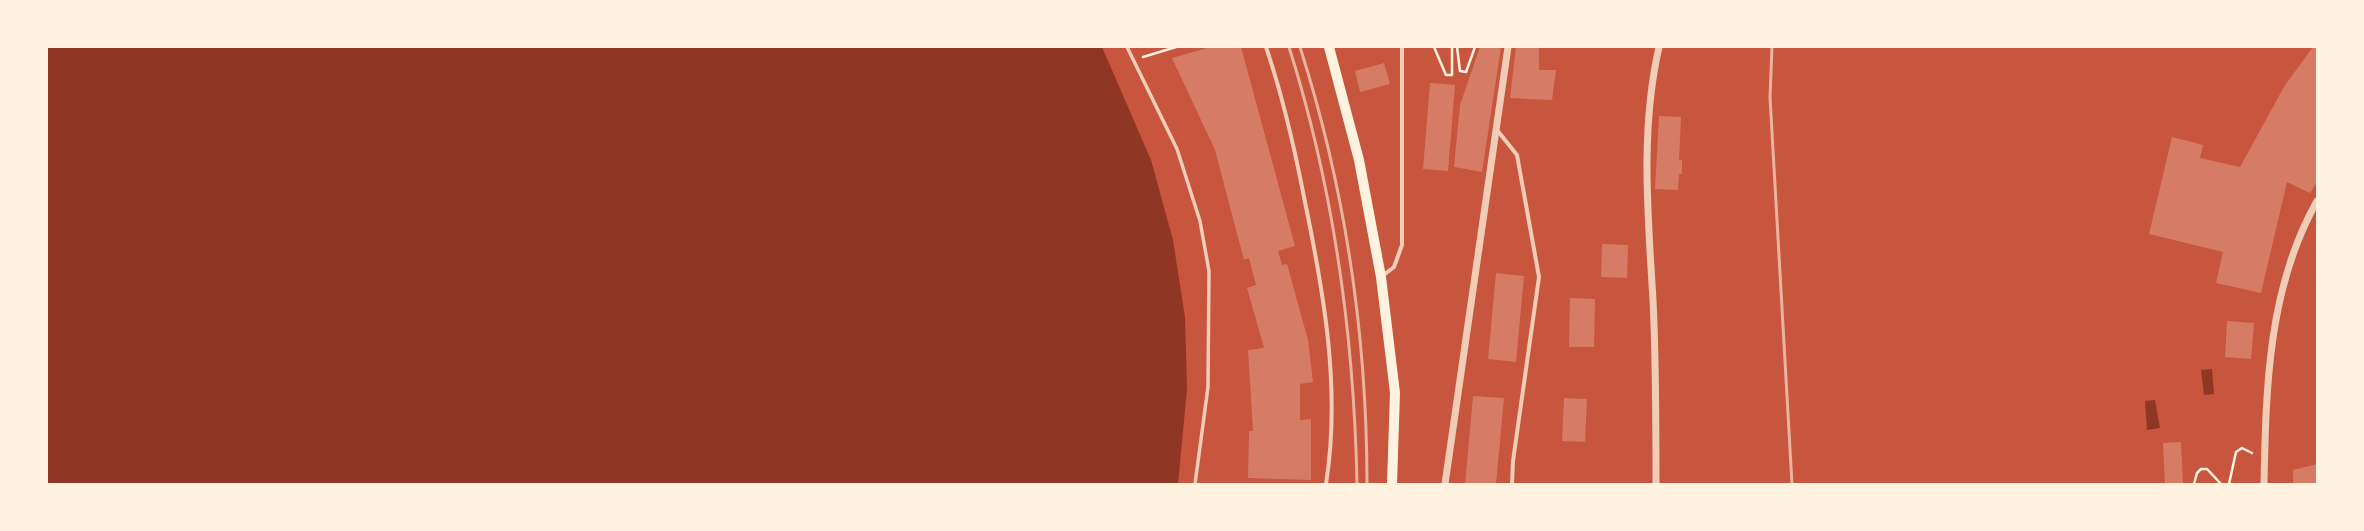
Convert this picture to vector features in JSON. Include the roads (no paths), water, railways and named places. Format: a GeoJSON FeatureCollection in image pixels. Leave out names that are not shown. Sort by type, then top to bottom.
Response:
{"type":"FeatureCollection","features":[{"type":"Feature","properties":{"kind":"main road"},"geometry":{"type":"LineString","coordinates":[[1329,47],[1359,160],[1382,277],[1395,393],[1392,484]]}},
{"type":"Feature","properties":{"kind":"street"},"geometry":{"type":"LineString","coordinates":[[1128,47],[1177,149],[1200,221],[1209,271],[1208,387],[1195,484]]}},
{"type":"Feature","properties":{"kind":"street"},"geometry":{"type":"LineString","coordinates":[[1266,47],[1294,149],[1320,274],[1333,411],[1326,484]]}},
{"type":"Feature","properties":{"kind":"street"},"geometry":{"type":"LineString","coordinates":[[1382,277],[1394,267],[1402,244],[1402,47]]}},
{"type":"Feature","properties":{"kind":"street"},"geometry":{"type":"LineString","coordinates":[[1445,484],[1508,47]]}},
{"type":"Feature","properties":{"kind":"street"},"geometry":{"type":"LineString","coordinates":[[1656,484],[1654,335],[1647,192],[1651,87],[1659,47]]}},
{"type":"Feature","properties":{"kind":"street"},"geometry":{"type":"LineString","coordinates":[[1497,130],[1517,155],[1539,277],[1513,461],[1512,484]]}},
{"type":"Feature","properties":{"kind":"street"},"geometry":{"type":"LineString","coordinates":[[2264,484],[2266,394],[2273,326],[2292,255],[2306,220],[2317,201]]}},
{"type":"Feature","properties":{"kind":"railway"},"geometry":{"type":"LineString","coordinates":[[1289,47],[1305,100],[1318,154],[1330,208],[1339,263],[1351,373],[1357,484]]}},
{"type":"Feature","properties":{"kind":"railway"},"geometry":{"type":"LineString","coordinates":[[1300,47],[1316,100],[1329,154],[1341,208],[1350,263],[1358,318],[1363,373],[1367,484]]}},
{"type":"Feature","properties":{"kind":"railway"},"geometry":{"type":"LineString","coordinates":[[1772,47],[1770,97],[1792,484]]}}]}
